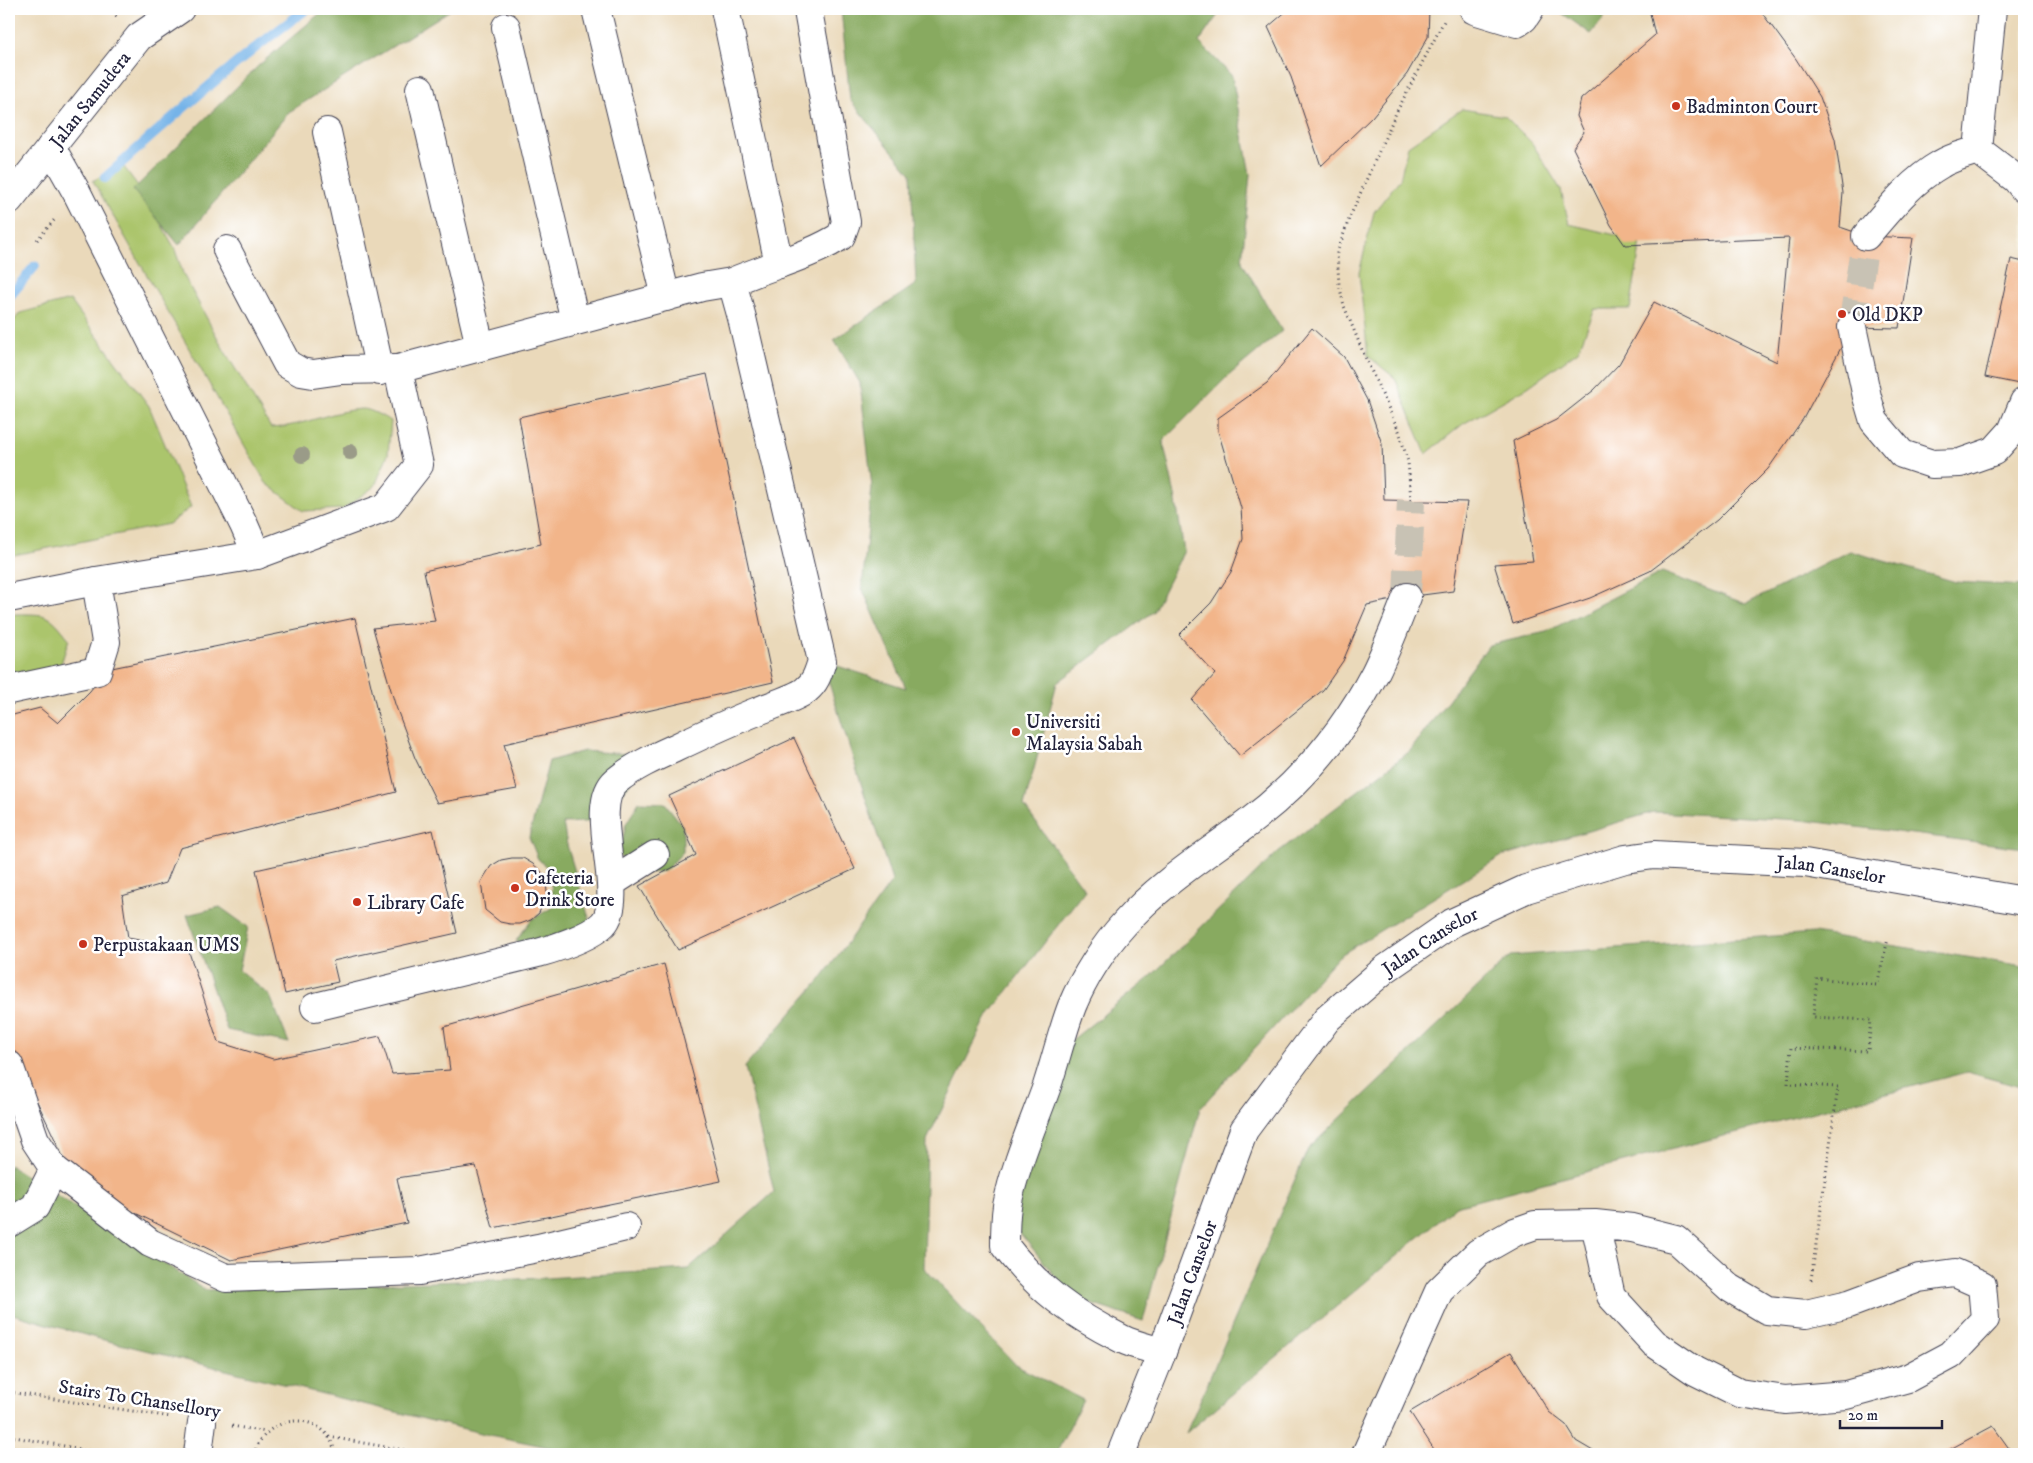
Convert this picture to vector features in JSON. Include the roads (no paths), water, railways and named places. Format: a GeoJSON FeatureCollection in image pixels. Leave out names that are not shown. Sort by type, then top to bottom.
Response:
{"type":"FeatureCollection","features":[{"type":"Feature","properties":{"kind":"street","name":"Jalan Samudera"},"geometry":{"type":"LineString","coordinates":[[9,200],[139,37],[180,9]]}},
{"type":"Feature","properties":{"kind":"street"},"geometry":{"type":"LineString","coordinates":[[596,9],[666,297]]}},
{"type":"Feature","properties":{"kind":"street"},"geometry":{"type":"LineString","coordinates":[[725,9],[779,264]]}},
{"type":"Feature","properties":{"kind":"street"},"geometry":{"type":"LineString","coordinates":[[1474,10],[1517,23],[1524,18],[1530,9]]}},
{"type":"Feature","properties":{"kind":"street"},"geometry":{"type":"LineString","coordinates":[[1978,150],[1992,9]]}},
{"type":"Feature","properties":{"kind":"street"},"geometry":{"type":"LineString","coordinates":[[227,250],[288,364],[301,372],[312,374],[342,370],[389,370],[666,297],[732,282],[779,264],[842,236],[846,222],[808,11]]}},
{"type":"Feature","properties":{"kind":"street"},"geometry":{"type":"LineString","coordinates":[[506,27],[575,321]]}},
{"type":"Feature","properties":{"kind":"street"},"geometry":{"type":"LineString","coordinates":[[420,89],[480,346]]}},
{"type":"Feature","properties":{"kind":"street"},"geometry":{"type":"LineString","coordinates":[[9,598],[96,581],[257,555],[386,507],[419,465],[389,370],[327,132]]}},
{"type":"Feature","properties":{"kind":"street"},"geometry":{"type":"LineString","coordinates":[[51,148],[77,193],[257,555]]}},
{"type":"Feature","properties":{"kind":"street"},"geometry":{"type":"LineString","coordinates":[[1978,150],[2016,179],[2024,189]]}},
{"type":"Feature","properties":{"kind":"street"},"geometry":{"type":"LineString","coordinates":[[1866,236],[1892,205],[1920,179],[1942,163],[1978,150]]}},
{"type":"Feature","properties":{"kind":"street"},"geometry":{"type":"LineString","coordinates":[[315,1008],[538,953],[572,942],[602,924],[609,913],[611,883],[605,832],[606,800],[614,783],[644,762],[721,726],[805,691],[817,679],[822,661],[732,282]]}},
{"type":"Feature","properties":{"kind":"street"},"geometry":{"type":"LineString","coordinates":[[1852,326],[1866,397],[1874,421],[1902,454],[1932,464],[1960,463],[1994,451],[2012,431],[2024,402]]}},
{"type":"Feature","properties":{"kind":"street"},"geometry":{"type":"LineString","coordinates":[[9,690],[97,671],[106,642],[96,581]]}},
{"type":"Feature","properties":{"kind":"street"},"geometry":{"type":"LineString","coordinates":[[1162,1352],[1123,1340],[1069,1309],[1040,1286],[1023,1269],[1005,1246],[1008,1205],[1018,1166],[1072,1006],[1091,968],[1124,923],[1144,903],[1188,867],[1249,823],[1281,796],[1315,762],[1340,730],[1375,673],[1407,596]]}},
{"type":"Feature","properties":{"kind":"street"},"geometry":{"type":"LineString","coordinates":[[611,883],[655,855]]}},
{"type":"Feature","properties":{"kind":"street","name":"Jalan Canselor"},"geometry":{"type":"LineString","coordinates":[[1121,1454],[1162,1352],[1244,1130],[1327,1019],[1384,970],[1452,923],[1526,890],[1625,858],[1654,855],[1805,863],[2024,901]]}},
{"type":"Feature","properties":{"kind":"street"},"geometry":{"type":"LineString","coordinates":[[9,1065],[35,1140],[54,1169],[150,1243],[226,1278],[419,1271],[538,1248],[626,1227]]}},
{"type":"Feature","properties":{"kind":"street"},"geometry":{"type":"LineString","coordinates":[[9,1223],[35,1208],[54,1169]]}},
{"type":"Feature","properties":{"kind":"street"},"geometry":{"type":"LineString","coordinates":[[1366,1454],[1439,1291],[1478,1253],[1515,1232],[1535,1225],[1596,1224],[1632,1228],[1676,1240],[1730,1288],[1767,1310],[1806,1314],[1849,1304],[1919,1278],[1955,1273],[1982,1285],[1986,1319],[1951,1355],[1908,1378],[1846,1394],[1785,1400],[1739,1393],[1695,1371],[1654,1343],[1611,1296],[1596,1224]]}},
{"type":"Feature","properties":{"kind":"street"},"geometry":{"type":"LineString","coordinates":[[198,1454],[202,1422]]}},
{"type":"Feature","properties":{"kind":"waterway"},"geometry":{"type":"LineString","coordinates":[[105,178],[229,69],[307,9]]}},
{"type":"Feature","properties":{"kind":"waterway"},"geometry":{"type":"LineString","coordinates":[[9,297],[35,266]]}},
{"type":"Feature","properties":{"kind":"tunnel"},"geometry":{"type":"LineString","coordinates":[[1852,327],[1866,236]]}},
{"type":"Feature","properties":{"kind":"tunnel"},"geometry":{"type":"LineString","coordinates":[[1407,597],[1411,500]]}},
{"type":"Feature","properties":{"kind":"place","name":"Badminton Court"},"geometry":{"type":"Point","coordinates":[1676,106]}},
{"type":"Feature","properties":{"kind":"place","name":"Old DKP"},"geometry":{"type":"Point","coordinates":[1842,314]}},
{"type":"Feature","properties":{"kind":"place","name":"Universiti Malaysia Sabah"},"geometry":{"type":"Point","coordinates":[1016,732]}},
{"type":"Feature","properties":{"kind":"place","name":"Cafeteria Drink Store"},"geometry":{"type":"Point","coordinates":[515,888]}},
{"type":"Feature","properties":{"kind":"place","name":"Library Cafe"},"geometry":{"type":"Point","coordinates":[357,902]}},
{"type":"Feature","properties":{"kind":"place","name":"Perpustakaan UMS"},"geometry":{"type":"Point","coordinates":[83,944]}}]}
